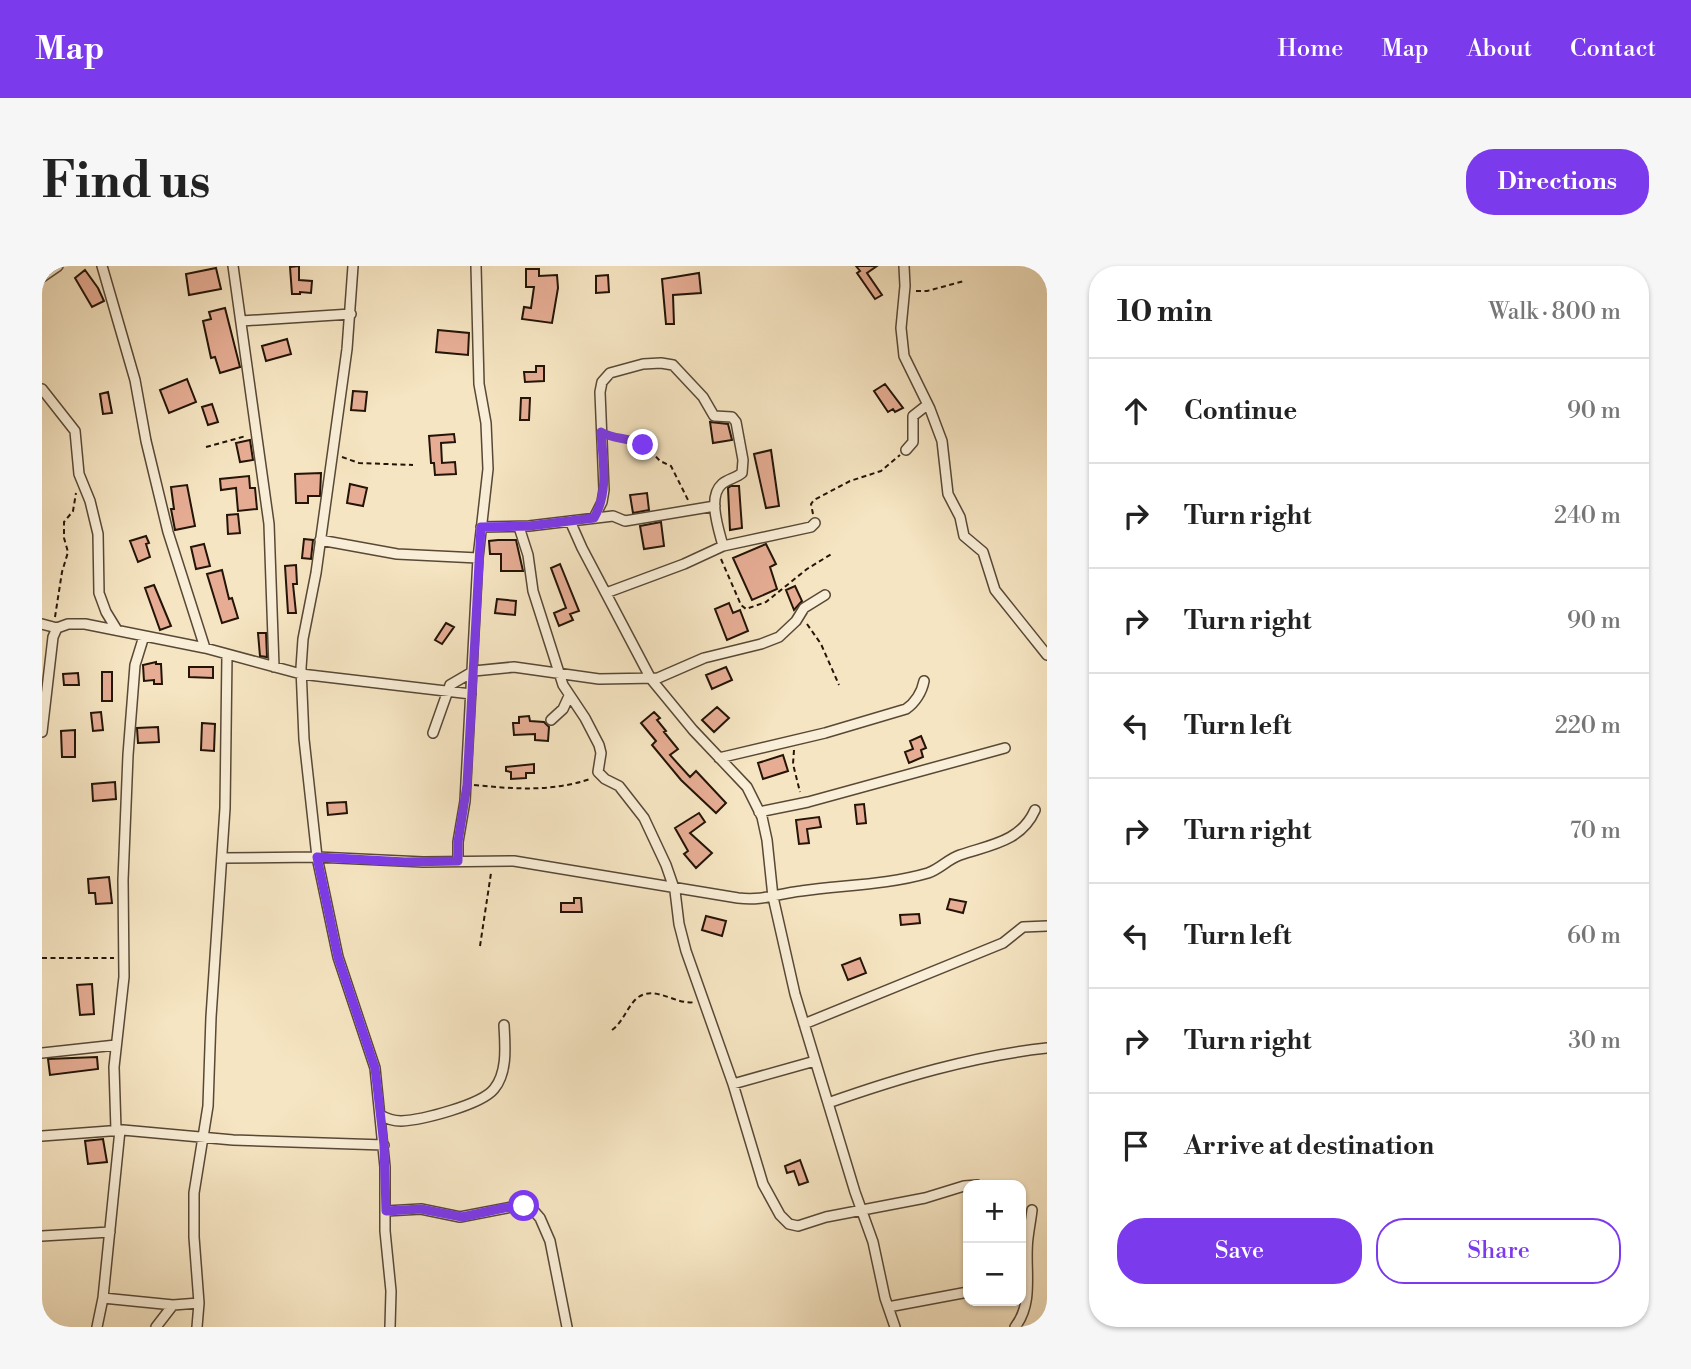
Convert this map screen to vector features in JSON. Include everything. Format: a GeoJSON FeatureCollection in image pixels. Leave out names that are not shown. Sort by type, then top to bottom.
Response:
{"type":"FeatureCollection","features":[{"type":"Feature","properties":{"kind":"street"},"geometry":{"type":"LineString","coordinates":[[42,277],[58,266]]}},
{"type":"Feature","properties":{"kind":"street"},"geometry":{"type":"LineString","coordinates":[[102,266],[135,380],[145,441],[169,532],[205,648]]}},
{"type":"Feature","properties":{"kind":"street"},"geometry":{"type":"LineString","coordinates":[[233,266],[270,544],[274,667]]}},
{"type":"Feature","properties":{"kind":"street"},"geometry":{"type":"LineString","coordinates":[[353,266],[351,314],[320,540],[303,639],[301,674],[304,739],[317,857],[338,957],[375,1068],[384,1145],[385,1231],[391,1291],[390,1327]]}},
{"type":"Feature","properties":{"kind":"street"},"geometry":{"type":"LineString","coordinates":[[458,861],[458,842],[467,785],[478,558],[488,449],[480,384],[476,266]]}},
{"type":"Feature","properties":{"kind":"street"},"geometry":{"type":"LineString","coordinates":[[904,266],[901,328],[904,356],[942,441],[948,494],[960,517],[962,533],[981,549],[995,590],[1047,655]]}},
{"type":"Feature","properties":{"kind":"street"},"geometry":{"type":"LineString","coordinates":[[241,321],[351,314]]}},
{"type":"Feature","properties":{"kind":"street"},"geometry":{"type":"LineString","coordinates":[[594,518],[604,491],[601,388],[608,374],[643,364],[673,365],[704,397],[711,414],[717,417],[732,417],[736,422],[743,460],[742,473],[719,488],[716,493],[720,547]]}},
{"type":"Feature","properties":{"kind":"street"},"geometry":{"type":"LineString","coordinates":[[42,389],[75,431],[79,474],[90,501],[98,534],[99,593],[117,630]]}},
{"type":"Feature","properties":{"kind":"street"},"geometry":{"type":"LineString","coordinates":[[906,450],[913,442],[913,416],[928,405]]}},
{"type":"Feature","properties":{"kind":"street"},"geometry":{"type":"LineString","coordinates":[[481,527],[519,527],[616,516],[625,521],[715,506]]}},
{"type":"Feature","properties":{"kind":"street"},"geometry":{"type":"LineString","coordinates":[[570,521],[651,679],[687,724],[747,787],[759,812],[767,840],[773,897],[804,1024],[863,1211],[895,1327]]}},
{"type":"Feature","properties":{"kind":"street"},"geometry":{"type":"LineString","coordinates":[[606,593],[720,547],[811,527],[815,523]]}},
{"type":"Feature","properties":{"kind":"street"},"geometry":{"type":"LineString","coordinates":[[519,527],[528,555],[533,591],[559,674],[599,745],[599,774],[619,786],[646,822],[674,886],[682,939],[772,1203],[785,1221],[798,1226],[826,1217],[926,1198],[963,1186]]}},
{"type":"Feature","properties":{"kind":"street"},"geometry":{"type":"LineString","coordinates":[[320,540],[397,554],[478,558]]}},
{"type":"Feature","properties":{"kind":"street"},"geometry":{"type":"LineString","coordinates":[[433,733],[447,691],[454,681],[474,671],[514,667],[599,679],[651,679],[704,657],[769,641],[786,632],[803,609],[824,595]]}},
{"type":"Feature","properties":{"kind":"street"},"geometry":{"type":"LineString","coordinates":[[42,624],[55,627],[79,624],[117,630],[205,648],[301,674],[471,694]]}},
{"type":"Feature","properties":{"kind":"street"},"geometry":{"type":"LineString","coordinates":[[42,732],[55,627]]}},
{"type":"Feature","properties":{"kind":"street"},"geometry":{"type":"LineString","coordinates":[[97,1327],[103,1298],[118,1130],[114,1067],[124,958],[123,880],[130,730],[135,665],[144,636]]}},
{"type":"Feature","properties":{"kind":"street"},"geometry":{"type":"LineString","coordinates":[[197,1327],[199,1303],[194,1193],[205,1136],[223,858],[228,655]]}},
{"type":"Feature","properties":{"kind":"street"},"geometry":{"type":"LineString","coordinates":[[719,758],[906,709],[914,701],[924,681]]}},
{"type":"Feature","properties":{"kind":"street"},"geometry":{"type":"LineString","coordinates":[[551,720],[564,709],[569,696]]}},
{"type":"Feature","properties":{"kind":"street"},"geometry":{"type":"LineString","coordinates":[[759,812],[800,804],[1005,748]]}},
{"type":"Feature","properties":{"kind":"street"},"geometry":{"type":"LineString","coordinates":[[223,858],[317,857],[405,862],[531,863],[760,900],[802,890],[905,878],[934,871],[956,857],[983,850],[1018,833],[1027,825],[1035,810]]}},
{"type":"Feature","properties":{"kind":"street"},"geometry":{"type":"LineString","coordinates":[[804,1024],[1003,943],[1022,927],[1047,926]]}},
{"type":"Feature","properties":{"kind":"street"},"geometry":{"type":"LineString","coordinates":[[380,1115],[396,1121],[410,1120],[466,1105],[493,1090],[504,1063],[504,1025]]}},
{"type":"Feature","properties":{"kind":"street"},"geometry":{"type":"LineString","coordinates":[[42,1053],[116,1045]]}},
{"type":"Feature","properties":{"kind":"street"},"geometry":{"type":"LineString","coordinates":[[828,1102],[940,1069],[1006,1053],[1047,1048]]}},
{"type":"Feature","properties":{"kind":"street"},"geometry":{"type":"LineString","coordinates":[[733,1084],[815,1061]]}},
{"type":"Feature","properties":{"kind":"street"},"geometry":{"type":"LineString","coordinates":[[42,1136],[118,1130],[260,1142],[384,1145]]}},
{"type":"Feature","properties":{"kind":"street"},"geometry":{"type":"LineString","coordinates":[[386,1211],[421,1209],[462,1217],[509,1207],[524,1206],[533,1210],[551,1241],[567,1327]]}},
{"type":"Feature","properties":{"kind":"street"},"geometry":{"type":"LineString","coordinates":[[1026,1231],[1032,1210]]}},
{"type":"Feature","properties":{"kind":"street"},"geometry":{"type":"LineString","coordinates":[[42,1236],[110,1232]]}},
{"type":"Feature","properties":{"kind":"street"},"geometry":{"type":"LineString","coordinates":[[888,1307],[963,1293]]}},
{"type":"Feature","properties":{"kind":"street"},"geometry":{"type":"LineString","coordinates":[[103,1298],[173,1305],[199,1303]]}},
{"type":"Feature","properties":{"kind":"street"},"geometry":{"type":"LineString","coordinates":[[156,1327],[173,1305]]}},
{"type":"Feature","properties":{"kind":"street"},"geometry":{"type":"LineString","coordinates":[[1015,1327],[1024,1306]]}},
{"type":"Feature","properties":{"kind":"path"},"geometry":{"type":"LineString","coordinates":[[905,286],[916,291],[927,291],[964,281]]}},
{"type":"Feature","properties":{"kind":"path"},"geometry":{"type":"LineString","coordinates":[[206,447],[257,432]]}},
{"type":"Feature","properties":{"kind":"path"},"geometry":{"type":"LineString","coordinates":[[601,432],[637,441],[648,447],[660,461],[671,466],[692,509]]}},
{"type":"Feature","properties":{"kind":"path"},"geometry":{"type":"LineString","coordinates":[[815,523],[811,507],[814,500],[853,480],[881,471],[906,450]]}},
{"type":"Feature","properties":{"kind":"path"},"geometry":{"type":"LineString","coordinates":[[332,451],[351,461],[413,465]]}},
{"type":"Feature","properties":{"kind":"path"},"geometry":{"type":"LineString","coordinates":[[55,627],[62,572],[68,552],[64,538],[64,522],[74,511],[79,474]]}},
{"type":"Feature","properties":{"kind":"path"},"geometry":{"type":"LineString","coordinates":[[720,547],[731,585],[741,605],[746,609],[766,602],[807,569],[833,553]]}},
{"type":"Feature","properties":{"kind":"path"},"geometry":{"type":"LineString","coordinates":[[800,615],[821,644],[839,685]]}},
{"type":"Feature","properties":{"kind":"path"},"geometry":{"type":"LineString","coordinates":[[798,739],[793,764],[800,804]]}},
{"type":"Feature","properties":{"kind":"path"},"geometry":{"type":"LineString","coordinates":[[467,785],[554,789],[599,774]]}},
{"type":"Feature","properties":{"kind":"path"},"geometry":{"type":"LineString","coordinates":[[480,946],[492,861]]}},
{"type":"Feature","properties":{"kind":"path"},"geometry":{"type":"LineString","coordinates":[[42,958],[124,958]]}},
{"type":"Feature","properties":{"kind":"path"},"geometry":{"type":"LineString","coordinates":[[612,1030],[621,1023],[636,999],[646,994],[660,995],[685,1004],[703,999]]}},
{"type":"Feature","properties":{"kind":"building"},"geometry":{"type":"Polygon","coordinates":[[[299,266],[299,280],[312,281],[311,293],[292,294],[290,267],[299,266]]]}},
{"type":"Feature","properties":{"kind":"building"},"geometry":{"type":"Polygon","coordinates":[[[856,266],[877,266],[867,273],[882,295],[875,299],[857,273],[860,271],[856,266]]]}},
{"type":"Feature","properties":{"kind":"building"},"geometry":{"type":"Polygon","coordinates":[[[216,268],[221,289],[189,295],[186,274],[216,268]]]}},
{"type":"Feature","properties":{"kind":"building"},"geometry":{"type":"Polygon","coordinates":[[[526,269],[539,269],[539,276],[557,275],[558,288],[552,323],[522,319],[524,307],[531,308],[534,287],[526,287],[526,269]]]}},
{"type":"Feature","properties":{"kind":"building"},"geometry":{"type":"Polygon","coordinates":[[[85,270],[104,301],[92,307],[75,278],[85,270]]]}},
{"type":"Feature","properties":{"kind":"building"},"geometry":{"type":"Polygon","coordinates":[[[699,273],[701,293],[673,295],[674,324],[666,324],[662,279],[699,273]]]}},
{"type":"Feature","properties":{"kind":"building"},"geometry":{"type":"Polygon","coordinates":[[[608,275],[609,292],[596,293],[596,276],[608,275]]]}},
{"type":"Feature","properties":{"kind":"building"},"geometry":{"type":"Polygon","coordinates":[[[225,308],[240,367],[220,373],[215,357],[211,358],[203,321],[211,319],[209,312],[225,308]]]}},
{"type":"Feature","properties":{"kind":"building"},"geometry":{"type":"Polygon","coordinates":[[[438,330],[469,333],[468,355],[436,352],[438,330]]]}},
{"type":"Feature","properties":{"kind":"building"},"geometry":{"type":"Polygon","coordinates":[[[287,339],[291,354],[266,361],[262,346],[287,339]]]}},
{"type":"Feature","properties":{"kind":"building"},"geometry":{"type":"Polygon","coordinates":[[[536,366],[544,366],[544,381],[525,382],[524,372],[536,372],[536,366]]]}},
{"type":"Feature","properties":{"kind":"building"},"geometry":{"type":"Polygon","coordinates":[[[187,379],[196,402],[169,413],[160,390],[187,379]]]}},
{"type":"Feature","properties":{"kind":"building"},"geometry":{"type":"Polygon","coordinates":[[[885,384],[903,408],[888,412],[874,391],[885,384]]]}},
{"type":"Feature","properties":{"kind":"building"},"geometry":{"type":"Polygon","coordinates":[[[353,391],[367,392],[365,411],[351,410],[353,391]]]}},
{"type":"Feature","properties":{"kind":"building"},"geometry":{"type":"Polygon","coordinates":[[[108,392],[112,413],[103,414],[100,394],[108,392]]]}},
{"type":"Feature","properties":{"kind":"building"},"geometry":{"type":"Polygon","coordinates":[[[521,398],[530,398],[529,420],[520,420],[521,398]]]}},
{"type":"Feature","properties":{"kind":"building"},"geometry":{"type":"Polygon","coordinates":[[[212,404],[218,422],[208,425],[202,407],[212,404]]]}},
{"type":"Feature","properties":{"kind":"building"},"geometry":{"type":"Polygon","coordinates":[[[710,422],[728,424],[732,440],[713,443],[710,422]]]}},
{"type":"Feature","properties":{"kind":"building"},"geometry":{"type":"Polygon","coordinates":[[[454,434],[455,442],[441,443],[442,463],[455,462],[456,474],[435,475],[434,463],[431,463],[429,436],[454,434]]]}},
{"type":"Feature","properties":{"kind":"building"},"geometry":{"type":"Polygon","coordinates":[[[250,440],[253,460],[240,462],[236,443],[250,440]]]}},
{"type":"Feature","properties":{"kind":"building"},"geometry":{"type":"Polygon","coordinates":[[[771,450],[779,506],[766,508],[754,454],[771,450]]]}},
{"type":"Feature","properties":{"kind":"building"},"geometry":{"type":"Polygon","coordinates":[[[321,473],[320,496],[308,496],[308,503],[296,503],[295,474],[321,473]]]}},
{"type":"Feature","properties":{"kind":"building"},"geometry":{"type":"Polygon","coordinates":[[[249,476],[250,488],[255,488],[257,509],[238,511],[236,488],[221,490],[220,479],[249,476]]]}},
{"type":"Feature","properties":{"kind":"building"},"geometry":{"type":"Polygon","coordinates":[[[350,484],[367,488],[363,506],[347,503],[350,484]]]}},
{"type":"Feature","properties":{"kind":"building"},"geometry":{"type":"Polygon","coordinates":[[[187,485],[195,526],[175,530],[171,487],[187,485]]]}},
{"type":"Feature","properties":{"kind":"building"},"geometry":{"type":"Polygon","coordinates":[[[739,486],[742,528],[730,530],[728,488],[739,486]]]}},
{"type":"Feature","properties":{"kind":"building"},"geometry":{"type":"Polygon","coordinates":[[[647,493],[649,510],[633,513],[630,495],[647,493]]]}},
{"type":"Feature","properties":{"kind":"building"},"geometry":{"type":"Polygon","coordinates":[[[238,514],[240,533],[228,534],[227,515],[238,514]]]}},
{"type":"Feature","properties":{"kind":"building"},"geometry":{"type":"Polygon","coordinates":[[[661,522],[664,546],[644,549],[640,526],[661,522]]]}},
{"type":"Feature","properties":{"kind":"building"},"geometry":{"type":"Polygon","coordinates":[[[146,536],[150,557],[138,562],[130,541],[146,536]]]}},
{"type":"Feature","properties":{"kind":"building"},"geometry":{"type":"Polygon","coordinates":[[[304,539],[313,540],[311,559],[302,558],[304,539]]]}},
{"type":"Feature","properties":{"kind":"building"},"geometry":{"type":"Polygon","coordinates":[[[516,540],[523,571],[501,571],[501,554],[490,554],[489,541],[516,540]]]}},
{"type":"Feature","properties":{"kind":"building"},"geometry":{"type":"Polygon","coordinates":[[[204,544],[210,566],[196,569],[191,547],[204,544]]]}},
{"type":"Feature","properties":{"kind":"building"},"geometry":{"type":"Polygon","coordinates":[[[766,544],[776,564],[770,567],[777,589],[752,600],[733,558],[766,544]]]}},
{"type":"Feature","properties":{"kind":"building"},"geometry":{"type":"Polygon","coordinates":[[[560,564],[579,611],[570,614],[573,620],[559,626],[554,613],[566,608],[551,568],[560,564]]]}},
{"type":"Feature","properties":{"kind":"building"},"geometry":{"type":"Polygon","coordinates":[[[296,565],[297,584],[293,584],[296,613],[288,613],[285,566],[296,565]]]}},
{"type":"Feature","properties":{"kind":"building"},"geometry":{"type":"Polygon","coordinates":[[[222,570],[229,599],[232,598],[238,618],[222,623],[207,574],[222,570]]]}},
{"type":"Feature","properties":{"kind":"building"},"geometry":{"type":"Polygon","coordinates":[[[154,585],[171,626],[160,630],[145,588],[154,585]]]}},
{"type":"Feature","properties":{"kind":"building"},"geometry":{"type":"Polygon","coordinates":[[[795,586],[802,601],[794,610],[786,590],[795,586]]]}},
{"type":"Feature","properties":{"kind":"building"},"geometry":{"type":"Polygon","coordinates":[[[497,599],[516,601],[515,615],[495,613],[497,599]]]}},
{"type":"Feature","properties":{"kind":"building"},"geometry":{"type":"Polygon","coordinates":[[[729,603],[733,613],[740,610],[748,631],[727,640],[715,609],[729,603]]]}},
{"type":"Feature","properties":{"kind":"building"},"geometry":{"type":"Polygon","coordinates":[[[446,623],[454,627],[442,644],[435,640],[446,623]]]}},
{"type":"Feature","properties":{"kind":"building"},"geometry":{"type":"Polygon","coordinates":[[[258,633],[266,633],[267,657],[260,656],[258,633]]]}},
{"type":"Feature","properties":{"kind":"building"},"geometry":{"type":"Polygon","coordinates":[[[156,662],[161,664],[162,684],[154,684],[154,680],[144,681],[143,665],[156,662]]]}},
{"type":"Feature","properties":{"kind":"building"},"geometry":{"type":"Polygon","coordinates":[[[189,667],[213,667],[213,678],[189,677],[189,667]]]}},
{"type":"Feature","properties":{"kind":"building"},"geometry":{"type":"Polygon","coordinates":[[[726,667],[732,680],[712,689],[706,675],[726,667]]]}},
{"type":"Feature","properties":{"kind":"building"},"geometry":{"type":"Polygon","coordinates":[[[102,672],[112,672],[112,701],[102,701],[102,672]]]}},
{"type":"Feature","properties":{"kind":"building"},"geometry":{"type":"Polygon","coordinates":[[[78,673],[79,685],[64,685],[63,674],[78,673]]]}},
{"type":"Feature","properties":{"kind":"building"},"geometry":{"type":"Polygon","coordinates":[[[717,707],[729,718],[714,732],[702,720],[717,707]]]}},
{"type":"Feature","properties":{"kind":"building"},"geometry":{"type":"Polygon","coordinates":[[[101,712],[103,730],[93,731],[91,713],[101,712]]]}},
{"type":"Feature","properties":{"kind":"building"},"geometry":{"type":"Polygon","coordinates":[[[654,712],[660,718],[657,720],[666,731],[664,732],[678,749],[670,755],[690,777],[696,771],[726,803],[716,813],[681,780],[652,745],[656,741],[641,723],[654,712]]]}},
{"type":"Feature","properties":{"kind":"building"},"geometry":{"type":"Polygon","coordinates":[[[529,716],[530,721],[544,722],[549,727],[548,741],[535,740],[535,734],[514,735],[513,723],[519,723],[519,717],[529,716]]]}},
{"type":"Feature","properties":{"kind":"building"},"geometry":{"type":"Polygon","coordinates":[[[202,723],[215,724],[214,751],[201,750],[202,723]]]}},
{"type":"Feature","properties":{"kind":"building"},"geometry":{"type":"Polygon","coordinates":[[[158,727],[159,742],[138,743],[137,728],[158,727]]]}},
{"type":"Feature","properties":{"kind":"building"},"geometry":{"type":"Polygon","coordinates":[[[75,730],[75,757],[62,757],[61,731],[75,730]]]}},
{"type":"Feature","properties":{"kind":"building"},"geometry":{"type":"Polygon","coordinates":[[[921,736],[926,748],[921,750],[923,757],[909,763],[905,752],[913,749],[910,741],[921,736]]]}},
{"type":"Feature","properties":{"kind":"building"},"geometry":{"type":"Polygon","coordinates":[[[783,755],[788,771],[763,779],[758,763],[783,755]]]}},
{"type":"Feature","properties":{"kind":"building"},"geometry":{"type":"Polygon","coordinates":[[[534,764],[534,773],[526,773],[526,778],[511,779],[511,772],[506,771],[506,767],[534,764]]]}},
{"type":"Feature","properties":{"kind":"building"},"geometry":{"type":"Polygon","coordinates":[[[115,782],[116,799],[93,801],[92,784],[115,782]]]}},
{"type":"Feature","properties":{"kind":"building"},"geometry":{"type":"Polygon","coordinates":[[[346,802],[347,813],[328,815],[327,803],[346,802]]]}},
{"type":"Feature","properties":{"kind":"building"},"geometry":{"type":"Polygon","coordinates":[[[864,804],[866,823],[857,824],[855,805],[864,804]]]}},
{"type":"Feature","properties":{"kind":"building"},"geometry":{"type":"Polygon","coordinates":[[[699,813],[705,822],[690,833],[712,853],[696,868],[684,854],[688,851],[675,828],[699,813]]]}},
{"type":"Feature","properties":{"kind":"building"},"geometry":{"type":"Polygon","coordinates":[[[819,817],[821,827],[807,829],[809,843],[799,844],[796,820],[819,817]]]}},
{"type":"Feature","properties":{"kind":"building"},"geometry":{"type":"Polygon","coordinates":[[[109,877],[112,903],[96,904],[95,893],[89,893],[88,879],[109,877]]]}},
{"type":"Feature","properties":{"kind":"building"},"geometry":{"type":"Polygon","coordinates":[[[574,898],[581,898],[582,912],[561,912],[561,903],[574,903],[574,898]]]}},
{"type":"Feature","properties":{"kind":"building"},"geometry":{"type":"Polygon","coordinates":[[[950,899],[966,902],[963,913],[947,909],[950,899]]]}},
{"type":"Feature","properties":{"kind":"building"},"geometry":{"type":"Polygon","coordinates":[[[919,914],[920,923],[901,925],[900,915],[919,914]]]}},
{"type":"Feature","properties":{"kind":"building"},"geometry":{"type":"Polygon","coordinates":[[[706,916],[726,921],[722,936],[702,930],[706,916]]]}},
{"type":"Feature","properties":{"kind":"building"},"geometry":{"type":"Polygon","coordinates":[[[860,958],[866,973],[848,980],[842,965],[860,958]]]}},
{"type":"Feature","properties":{"kind":"building"},"geometry":{"type":"Polygon","coordinates":[[[92,984],[94,1014],[80,1015],[77,985],[92,984]]]}},
{"type":"Feature","properties":{"kind":"building"},"geometry":{"type":"Polygon","coordinates":[[[97,1057],[98,1069],[50,1075],[48,1059],[97,1057]]]}},
{"type":"Feature","properties":{"kind":"building"},"geometry":{"type":"Polygon","coordinates":[[[103,1139],[107,1162],[88,1164],[85,1141],[103,1139]]]}},
{"type":"Feature","properties":{"kind":"building"},"geometry":{"type":"Polygon","coordinates":[[[800,1160],[808,1182],[799,1185],[794,1171],[787,1173],[785,1166],[800,1160]]]}},
{"type":"Feature","properties":{"kind":"route"},"geometry":{"type":"LineString","coordinates":[[524,1206],[462,1217],[421,1209],[386,1211],[384,1145],[375,1068],[338,957],[317,857],[405,862],[458,861],[458,842],[467,785],[481,527],[519,527],[594,518],[604,491],[601,432],[604,435],[631,439],[643,445]]}}]}
